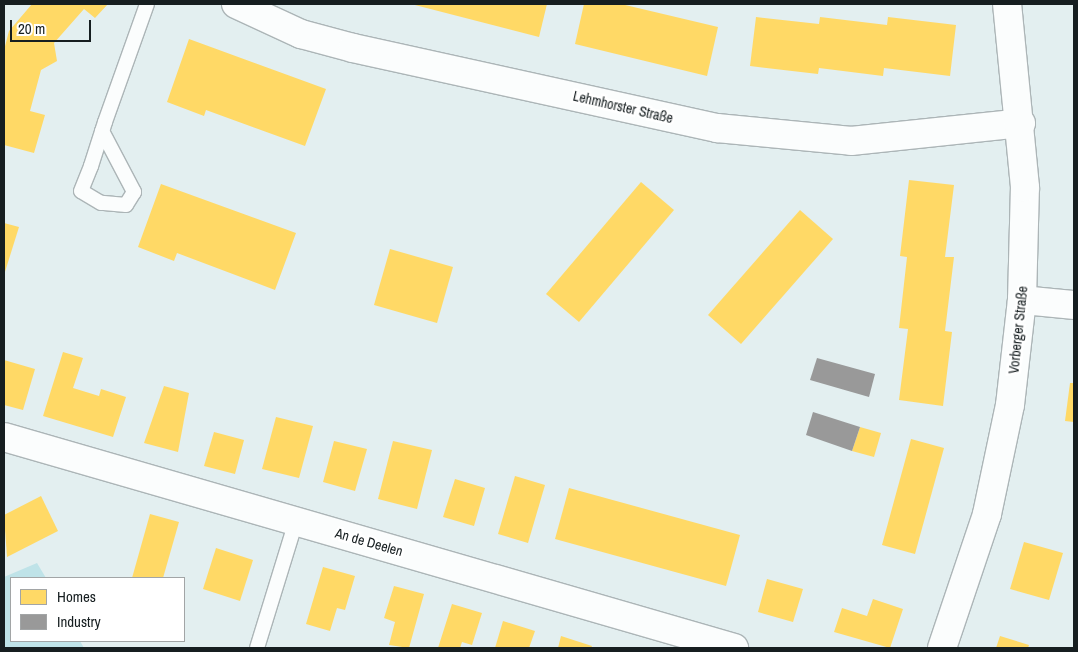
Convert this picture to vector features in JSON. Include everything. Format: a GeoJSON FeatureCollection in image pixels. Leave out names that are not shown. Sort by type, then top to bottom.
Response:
{"type":"FeatureCollection","features":[{"type":"Feature","properties":{"kind":"street","name":"Lehmhorster Straße"},"geometry":{"type":"LineString","coordinates":[[236,4],[301,34],[717,128],[851,141],[1020,123]]}},
{"type":"Feature","properties":{"kind":"street","name":"Vorberger Straße"},"geometry":{"type":"LineString","coordinates":[[942,648],[987,514],[1010,405],[1022,300],[1026,187],[1007,4]]}},
{"type":"Feature","properties":{"kind":"street"},"geometry":{"type":"LineString","coordinates":[[1022,300],[1074,305]]}},
{"type":"Feature","properties":{"kind":"street","name":"An de Deelen"},"geometry":{"type":"LineString","coordinates":[[4,437],[734,648]]}},
{"type":"Feature","properties":{"kind":"lane"},"geometry":{"type":"LineString","coordinates":[[102,131],[134,192],[126,204],[101,203],[81,191],[146,4]]}},
{"type":"Feature","properties":{"kind":"lane"},"geometry":{"type":"LineString","coordinates":[[257,648],[296,521]]}},
{"type":"Feature","properties":{"kind":"shaded area"},"geometry":{"type":"Polygon","coordinates":[[[37,563],[45,577],[10,577],[10,642],[81,642],[84,648],[4,648],[4,577],[37,563]]]}},
{"type":"Feature","properties":{"kind":"building: Homes"},"geometry":{"type":"Polygon","coordinates":[[[32,4],[108,4],[95,18],[84,9],[54,43],[57,61],[41,70],[30,111],[45,115],[34,153],[4,145],[4,50],[9,31],[32,4]]]}},
{"type":"Feature","properties":{"kind":"building: Homes"},"geometry":{"type":"Polygon","coordinates":[[[411,4],[547,4],[539,37],[411,4]]]}},
{"type":"Feature","properties":{"kind":"building: Homes"},"geometry":{"type":"Polygon","coordinates":[[[584,4],[621,4],[718,27],[707,76],[575,44],[584,4]]]}},
{"type":"Feature","properties":{"kind":"building: Homes"},"geometry":{"type":"Polygon","coordinates":[[[756,17],[819,24],[820,17],[887,25],[888,17],[956,25],[950,76],[884,68],[883,76],[819,68],[818,74],[750,66],[756,17]]]}},
{"type":"Feature","properties":{"kind":"building: Homes"},"geometry":{"type":"Polygon","coordinates":[[[189,39],[326,89],[305,146],[206,110],[204,116],[167,102],[189,39]]]}},
{"type":"Feature","properties":{"kind":"building: Homes"},"geometry":{"type":"Polygon","coordinates":[[[909,180],[954,185],[945,257],[954,257],[945,331],[952,332],[943,406],[899,400],[908,329],[899,328],[907,257],[900,256],[909,180]]]}},
{"type":"Feature","properties":{"kind":"building: Homes"},"geometry":{"type":"Polygon","coordinates":[[[641,182],[674,210],[579,322],[546,294],[641,182]]]}},
{"type":"Feature","properties":{"kind":"building: Homes"},"geometry":{"type":"Polygon","coordinates":[[[161,184],[296,233],[275,290],[177,253],[174,261],[138,247],[161,184]]]}},
{"type":"Feature","properties":{"kind":"building: Homes"},"geometry":{"type":"Polygon","coordinates":[[[800,210],[833,239],[741,344],[708,315],[800,210]]]}},
{"type":"Feature","properties":{"kind":"building: Homes"},"geometry":{"type":"Polygon","coordinates":[[[4,223],[19,227],[4,275],[4,223]]]}},
{"type":"Feature","properties":{"kind":"building: Homes"},"geometry":{"type":"Polygon","coordinates":[[[390,249],[453,267],[437,323],[374,305],[390,249]]]}},
{"type":"Feature","properties":{"kind":"building: Homes"},"geometry":{"type":"Polygon","coordinates":[[[63,352],[83,358],[73,388],[99,396],[101,389],[126,397],[113,437],[43,416],[63,352]]]}},
{"type":"Feature","properties":{"kind":"building: Homes"},"geometry":{"type":"Polygon","coordinates":[[[4,360],[35,369],[23,410],[4,405],[4,360]]]}},
{"type":"Feature","properties":{"kind":"building: Homes"},"geometry":{"type":"Polygon","coordinates":[[[1070,383],[1074,383],[1074,422],[1065,421],[1070,383]]]}},
{"type":"Feature","properties":{"kind":"building: Homes"},"geometry":{"type":"Polygon","coordinates":[[[164,386],[189,393],[178,452],[144,443],[164,386]]]}},
{"type":"Feature","properties":{"kind":"building: Homes"},"geometry":{"type":"Polygon","coordinates":[[[276,417],[313,426],[299,478],[262,469],[276,417]]]}},
{"type":"Feature","properties":{"kind":"building: Homes"},"geometry":{"type":"Polygon","coordinates":[[[860,427],[881,433],[874,457],[852,451],[860,427]]]}},
{"type":"Feature","properties":{"kind":"building: Homes"},"geometry":{"type":"Polygon","coordinates":[[[214,432],[244,440],[235,474],[204,466],[214,432]]]}},
{"type":"Feature","properties":{"kind":"building: Homes"},"geometry":{"type":"Polygon","coordinates":[[[911,439],[944,448],[915,554],[882,545],[911,439]]]}},
{"type":"Feature","properties":{"kind":"building: Homes"},"geometry":{"type":"Polygon","coordinates":[[[334,441],[367,449],[355,491],[323,482],[334,441]]]}},
{"type":"Feature","properties":{"kind":"building: Homes"},"geometry":{"type":"Polygon","coordinates":[[[393,441],[432,450],[417,509],[378,499],[393,441]]]}},
{"type":"Feature","properties":{"kind":"building: Homes"},"geometry":{"type":"Polygon","coordinates":[[[515,476],[545,485],[528,543],[498,534],[515,476]]]}},
{"type":"Feature","properties":{"kind":"building: Homes"},"geometry":{"type":"Polygon","coordinates":[[[455,479],[485,488],[474,526],[443,517],[455,479]]]}},
{"type":"Feature","properties":{"kind":"building: Homes"},"geometry":{"type":"Polygon","coordinates":[[[569,488],[740,535],[726,586],[555,539],[569,488]]]}},
{"type":"Feature","properties":{"kind":"building: Homes"},"geometry":{"type":"Polygon","coordinates":[[[41,496],[58,531],[7,557],[4,515],[41,496]]]}},
{"type":"Feature","properties":{"kind":"building: Homes"},"geometry":{"type":"Polygon","coordinates":[[[150,514],[179,522],[163,577],[132,577],[150,514]]]}},
{"type":"Feature","properties":{"kind":"building: Homes"},"geometry":{"type":"Polygon","coordinates":[[[1024,542],[1063,553],[1049,600],[1010,589],[1024,542]]]}},
{"type":"Feature","properties":{"kind":"building: Homes"},"geometry":{"type":"Polygon","coordinates":[[[216,548],[253,560],[240,601],[203,589],[216,548]]]}},
{"type":"Feature","properties":{"kind":"building: Homes"},"geometry":{"type":"Polygon","coordinates":[[[323,567],[355,576],[345,610],[337,608],[330,631],[306,624],[323,567]]]}},
{"type":"Feature","properties":{"kind":"building: Homes"},"geometry":{"type":"Polygon","coordinates":[[[767,579],[803,589],[793,622],[758,612],[767,579]]]}},
{"type":"Feature","properties":{"kind":"building: Homes"},"geometry":{"type":"Polygon","coordinates":[[[394,586],[424,594],[409,648],[389,645],[395,622],[384,618],[394,586]]]}},
{"type":"Feature","properties":{"kind":"building: Homes"},"geometry":{"type":"Polygon","coordinates":[[[873,599],[903,609],[890,648],[834,632],[842,608],[867,616],[873,599]]]}},
{"type":"Feature","properties":{"kind":"building: Homes"},"geometry":{"type":"Polygon","coordinates":[[[452,604],[482,613],[472,645],[462,642],[460,648],[438,648],[452,604]]]}},
{"type":"Feature","properties":{"kind":"building: Homes"},"geometry":{"type":"Polygon","coordinates":[[[503,621],[535,631],[529,648],[495,648],[503,621]]]}},
{"type":"Feature","properties":{"kind":"building: Homes"},"geometry":{"type":"Polygon","coordinates":[[[561,636],[592,646],[591,648],[558,648],[561,636]]]}},
{"type":"Feature","properties":{"kind":"building: Homes"},"geometry":{"type":"Polygon","coordinates":[[[1000,636],[1029,645],[1028,648],[996,648],[1000,636]]]}},
{"type":"Feature","properties":{"kind":"building: Industry"},"geometry":{"type":"Polygon","coordinates":[[[817,358],[875,374],[869,397],[810,380],[817,358]]]}},
{"type":"Feature","properties":{"kind":"building: Industry"},"geometry":{"type":"Polygon","coordinates":[[[813,412],[860,427],[852,451],[806,435],[813,412]]]}}]}
